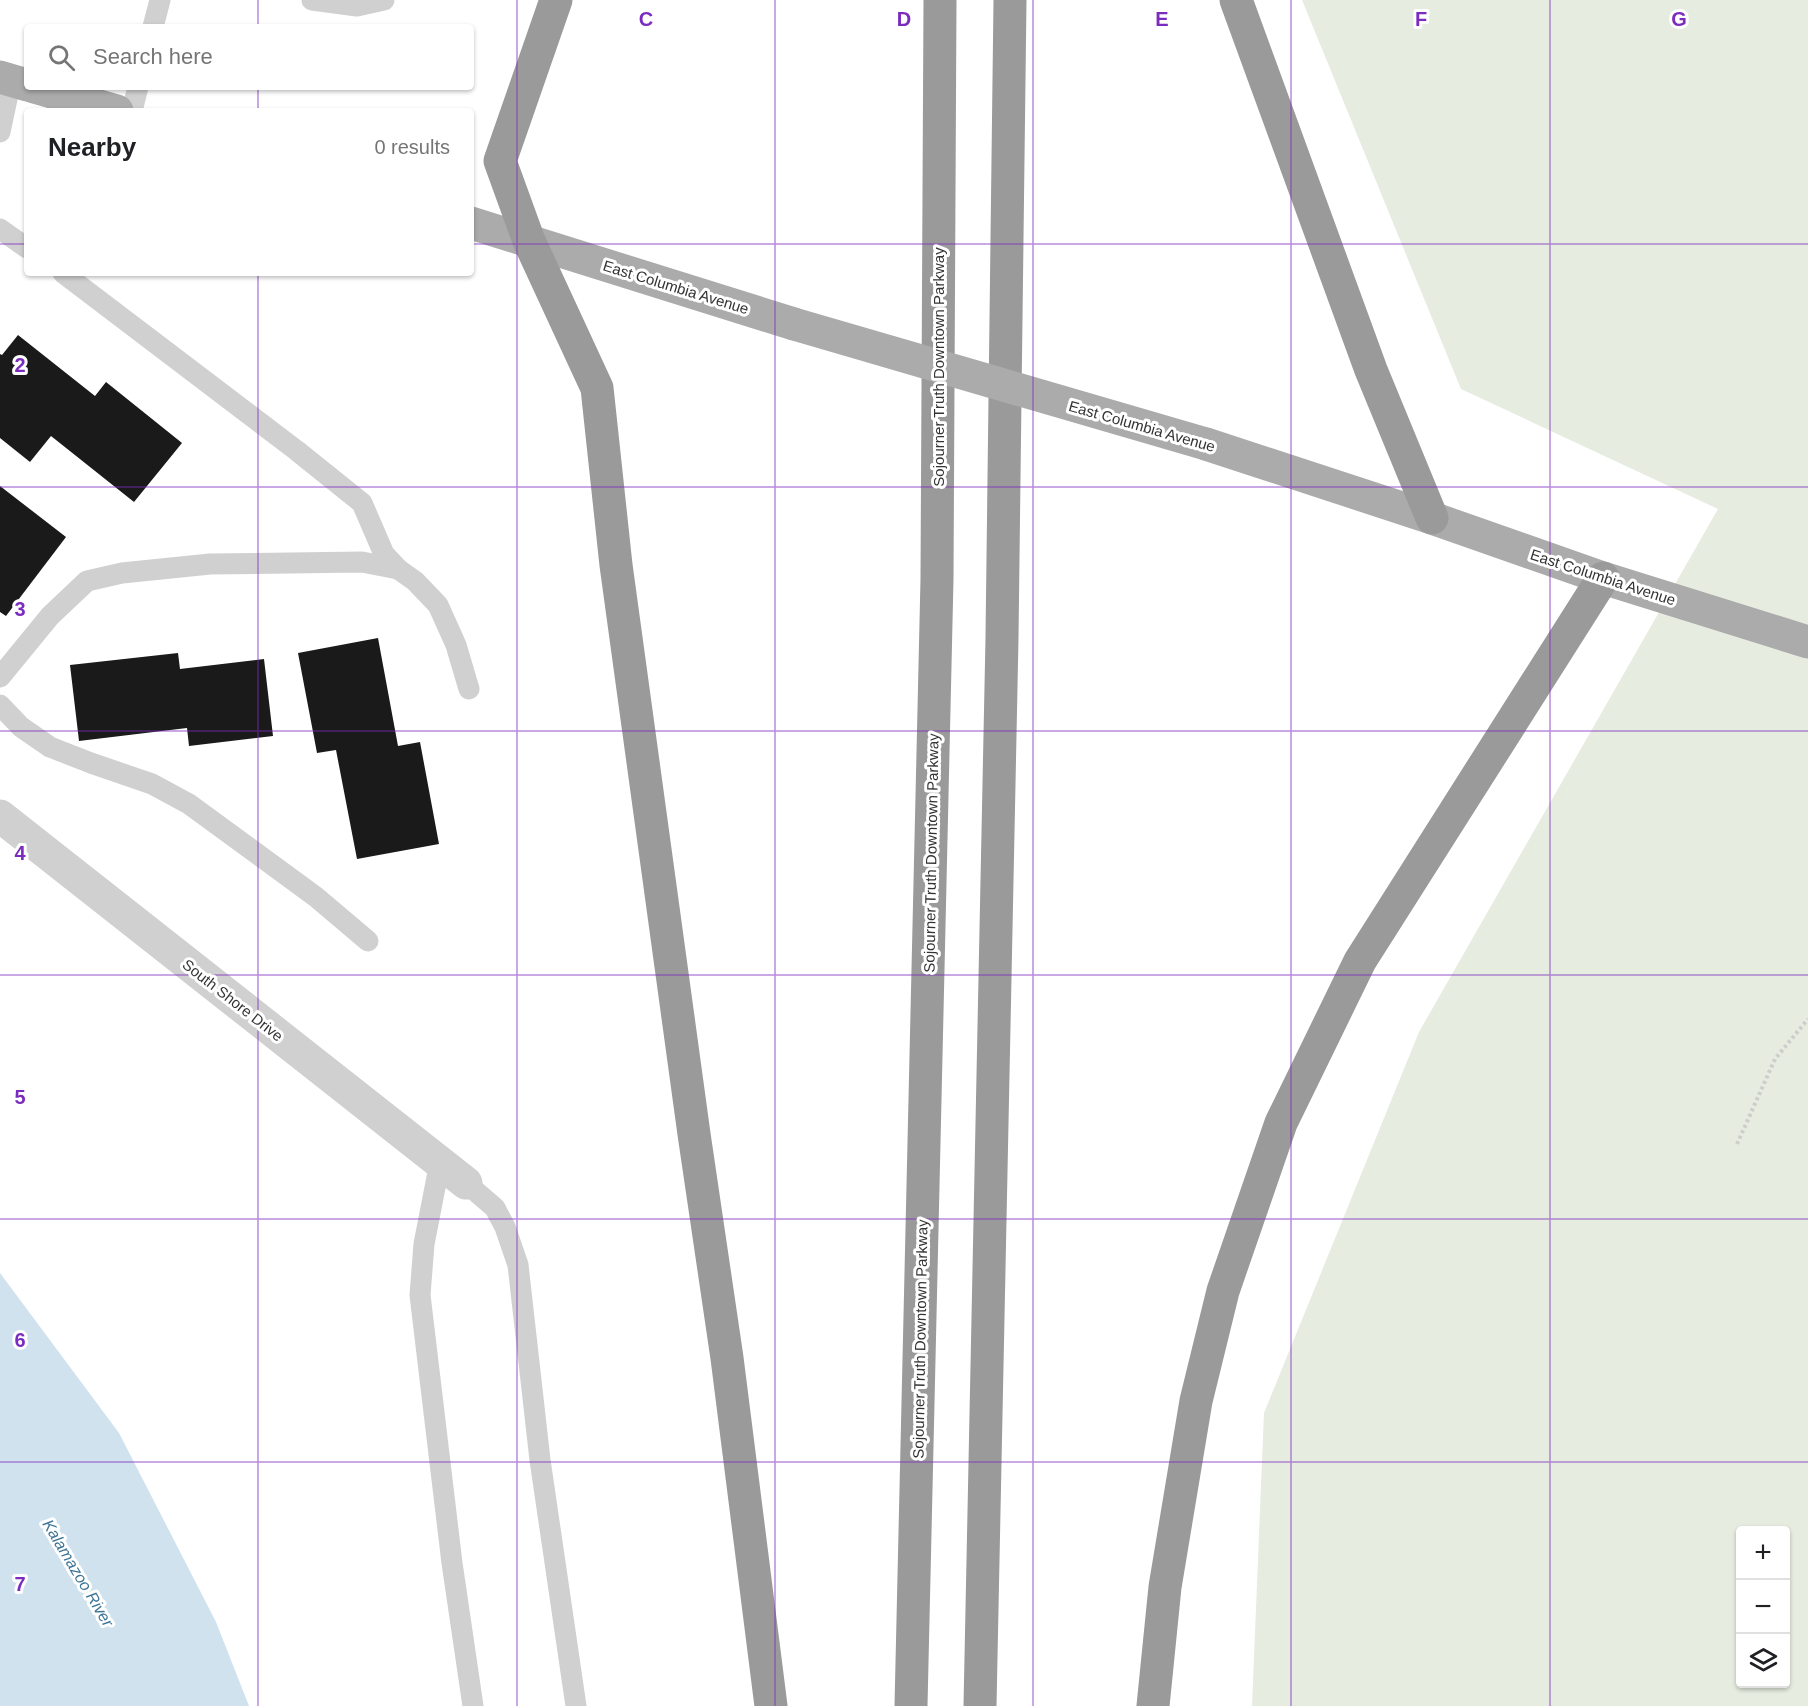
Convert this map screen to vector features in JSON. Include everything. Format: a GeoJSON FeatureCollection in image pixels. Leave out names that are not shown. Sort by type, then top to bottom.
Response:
{"type":"FeatureCollection","features":[{"type":"Feature","properties":{"kind":"highway"},"geometry":{"type":"LineString","coordinates":[[556,0],[500,161],[528,241],[597,388],[616,565],[727,1358],[771,1706]]}},
{"type":"Feature","properties":{"kind":"highway","name":"Sojourner Truth Downtown Parkway"},"geometry":{"type":"LineString","coordinates":[[911,1706],[938,579],[940,0]]}},
{"type":"Feature","properties":{"kind":"highway"},"geometry":{"type":"LineString","coordinates":[[980,1706],[1002,638],[1010,0]]}},
{"type":"Feature","properties":{"kind":"highway"},"geometry":{"type":"LineString","coordinates":[[1236,0],[1371,370],[1432,518]]}},
{"type":"Feature","properties":{"kind":"highway"},"geometry":{"type":"LineString","coordinates":[[1153,1706],[1165,1587],[1196,1401],[1223,1292],[1281,1124],[1360,961],[1603,578]]}},
{"type":"Feature","properties":{"kind":"main road"},"geometry":{"type":"LineString","coordinates":[[45,90],[107,108]]}},
{"type":"Feature","properties":{"kind":"main road","name":"East Columbia Avenue"},"geometry":{"type":"LineString","coordinates":[[474,224],[794,324],[1206,444],[1432,518],[1603,578],[1808,642]]}},
{"type":"Feature","properties":{"kind":"street","name":"South Shore Drive"},"geometry":{"type":"LineString","coordinates":[[0,816],[466,1183]]}},
{"type":"Feature","properties":{"kind":"lane"},"geometry":{"type":"LineString","coordinates":[[154,24],[160,0]]}},
{"type":"Feature","properties":{"kind":"lane"},"geometry":{"type":"LineString","coordinates":[[312,0],[357,6],[382,1]]}},
{"type":"Feature","properties":{"kind":"lane"},"geometry":{"type":"LineString","coordinates":[[0,132],[18,82]]}},
{"type":"Feature","properties":{"kind":"lane"},"geometry":{"type":"LineString","coordinates":[[133,108],[137,90]]}},
{"type":"Feature","properties":{"kind":"lane"},"geometry":{"type":"LineString","coordinates":[[0,229],[24,246]]}},
{"type":"Feature","properties":{"kind":"lane"},"geometry":{"type":"LineString","coordinates":[[67,276],[287,443],[362,503],[384,554],[438,605],[456,645],[469,689]]}},
{"type":"Feature","properties":{"kind":"lane"},"geometry":{"type":"LineString","coordinates":[[0,677],[50,616],[87,581],[122,573],[210,564],[362,562],[398,569]]}},
{"type":"Feature","properties":{"kind":"lane"},"geometry":{"type":"LineString","coordinates":[[0,705],[21,727],[50,747],[152,784],[189,804],[316,897],[368,941]]}},
{"type":"Feature","properties":{"kind":"lane"},"geometry":{"type":"LineString","coordinates":[[440,1162],[424,1244],[420,1295],[452,1563],[473,1706]]}},
{"type":"Feature","properties":{"kind":"lane"},"geometry":{"type":"LineString","coordinates":[[466,1183],[495,1208],[505,1227],[518,1265],[540,1460],[576,1706]]}},
{"type":"Feature","properties":{"kind":"path"},"geometry":{"type":"LineString","coordinates":[[1737,1144],[1775,1059],[1808,1019]]}},
{"type":"Feature","properties":{"kind":"shaded area"},"geometry":{"type":"Polygon","coordinates":[[[1302,0],[1808,0],[1808,1706],[1252,1706],[1264,1413],[1419,1032],[1718,509],[1461,389],[1302,0]]]}},
{"type":"Feature","properties":{"kind":"water","name":"Kalamazoo River"},"geometry":{"type":"Polygon","coordinates":[[[0,1273],[119,1433],[216,1622],[249,1706],[0,1706],[0,1273]]]}},
{"type":"Feature","properties":{"kind":"building"},"geometry":{"type":"Polygon","coordinates":[[[18,335],[95,396],[106,382],[182,443],[134,502],[51,436],[30,462],[0,438],[0,354],[2,355],[18,335]]]}},
{"type":"Feature","properties":{"kind":"building"},"geometry":{"type":"Polygon","coordinates":[[[0,486],[66,537],[6,616],[0,612],[0,486]]]}},
{"type":"Feature","properties":{"kind":"building"},"geometry":{"type":"Polygon","coordinates":[[[378,638],[398,746],[420,742],[439,844],[357,859],[336,750],[317,753],[298,653],[378,638]]]}},
{"type":"Feature","properties":{"kind":"building"},"geometry":{"type":"Polygon","coordinates":[[[178,653],[180,669],[264,659],[273,736],[189,746],[187,728],[79,741],[70,665],[178,653]]]}}]}
